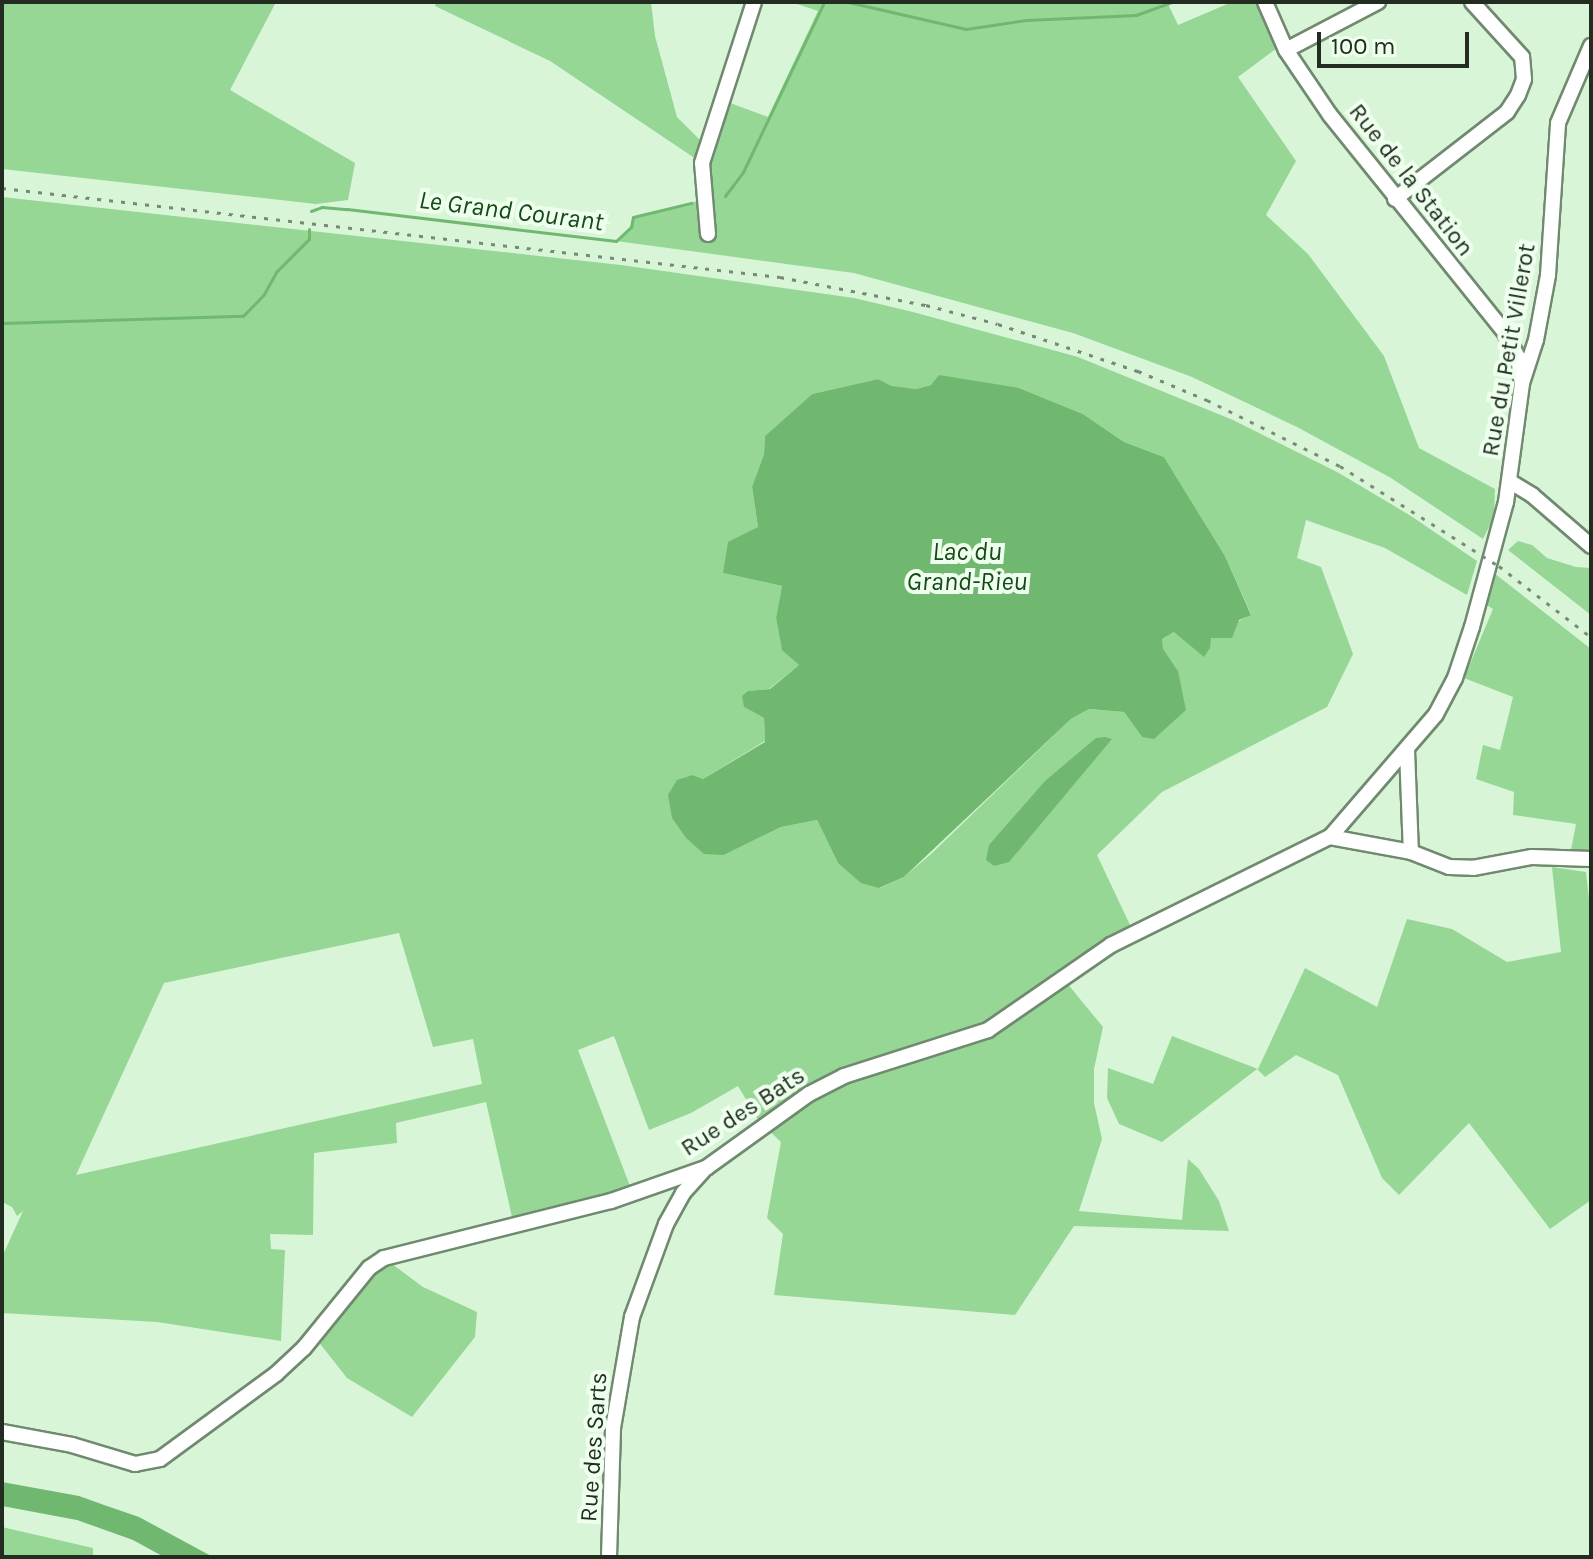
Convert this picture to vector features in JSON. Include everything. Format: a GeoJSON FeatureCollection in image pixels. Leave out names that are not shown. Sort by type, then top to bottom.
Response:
{"type":"FeatureCollection","features":[{"type":"Feature","properties":{"kind":"street"},"geometry":{"type":"LineString","coordinates":[[708,234],[702,163],[754,2]]}},
{"type":"Feature","properties":{"kind":"street","name":"Rue de la Station"},"geometry":{"type":"LineString","coordinates":[[1265,2],[1286,50],[1395,199],[1505,333],[1518,357],[1522,383]]}},
{"type":"Feature","properties":{"kind":"street"},"geometry":{"type":"LineString","coordinates":[[1286,50],[1378,2]]}},
{"type":"Feature","properties":{"kind":"street"},"geometry":{"type":"LineString","coordinates":[[1395,199],[1507,112],[1518,95],[1524,79],[1522,57],[1472,2]]}},
{"type":"Feature","properties":{"kind":"street","name":"Rue du Petit Villerot"},"geometry":{"type":"LineString","coordinates":[[1407,750],[1436,714],[1455,678],[1487,570],[1509,481],[1522,383],[1536,340],[1548,275],[1558,123],[1591,46]]}},
{"type":"Feature","properties":{"kind":"street"},"geometry":{"type":"LineString","coordinates":[[1509,481],[1532,495],[1591,546]]}},
{"type":"Feature","properties":{"kind":"street"},"geometry":{"type":"LineString","coordinates":[[1407,750],[1411,852]]}},
{"type":"Feature","properties":{"kind":"street","name":"Rue des Bats"},"geometry":{"type":"LineString","coordinates":[[2,1432],[72,1445],[135,1464],[160,1459],[276,1374],[304,1348],[369,1268],[384,1258],[611,1201],[706,1168],[832,1082],[878,1062],[988,1030],[1111,945],[1330,837],[1407,750]]}},
{"type":"Feature","properties":{"kind":"street"},"geometry":{"type":"LineString","coordinates":[[1330,837],[1411,852],[1449,867],[1473,868],[1541,856],[1591,859]]}},
{"type":"Feature","properties":{"kind":"street","name":"Rue des Sarts"},"geometry":{"type":"LineString","coordinates":[[609,1557],[613,1428],[632,1317],[666,1224],[683,1193],[706,1168]]}},
{"type":"Feature","properties":{"kind":"shaded area"},"geometry":{"type":"Polygon","coordinates":[[[2,2],[276,2],[230,90],[355,163],[348,200],[316,204],[2,169],[2,2]]]}},
{"type":"Feature","properties":{"kind":"shaded area"},"geometry":{"type":"Polygon","coordinates":[[[436,2],[651,2],[655,36],[677,117],[706,146],[722,100],[768,117],[818,11],[791,2],[1167,2],[1178,25],[1232,2],[1255,2],[1277,48],[1238,77],[1296,161],[1266,215],[1308,254],[1384,356],[1419,448],[1495,489],[1494,517],[1483,539],[1391,478],[1297,427],[1192,377],[1073,333],[854,273],[616,241],[631,227],[633,217],[705,199],[702,163],[550,61],[435,6],[436,2]]]}},
{"type":"Feature","properties":{"kind":"shaded area"},"geometry":{"type":"Polygon","coordinates":[[[2,197],[621,265],[854,298],[913,312],[1078,357],[1233,420],[1339,473],[1411,516],[1477,561],[1467,595],[1385,548],[1306,520],[1297,558],[1321,567],[1353,654],[1327,707],[1162,792],[1097,855],[1130,925],[1057,971],[1103,1027],[1094,1069],[1094,1103],[1102,1139],[1079,1211],[1182,1220],[1188,1159],[1199,1169],[1219,1201],[1229,1231],[1074,1226],[1015,1315],[774,1295],[783,1234],[767,1218],[781,1142],[759,1121],[738,1086],[691,1113],[649,1130],[614,1036],[578,1050],[633,1194],[514,1226],[486,1102],[396,1123],[397,1143],[314,1153],[313,1235],[270,1234],[271,1249],[285,1250],[281,1341],[157,1322],[2,1313],[2,1257],[23,1211],[17,1216],[12,1207],[2,1202],[2,197]],[[878,379],[812,394],[765,436],[764,454],[752,488],[758,527],[723,573],[782,586],[776,618],[782,649],[799,665],[769,689],[748,691],[744,707],[764,718],[765,741],[703,779],[693,775],[724,855],[781,827],[817,820],[838,863],[880,888],[904,877],[931,854],[1071,719],[1089,709],[1124,712],[1142,737],[1178,671],[1162,649],[1162,639],[1174,632],[1210,638],[1251,614],[1225,556],[1164,457],[1124,442],[1083,414],[1019,388],[931,385],[916,389],[891,387],[878,379]],[[399,933],[164,983],[76,1175],[482,1084],[473,1039],[433,1047],[399,933]]]}},
{"type":"Feature","properties":{"kind":"shaded area"},"geometry":{"type":"Polygon","coordinates":[[[1518,541],[1532,545],[1547,558],[1591,568],[1591,615],[1508,550],[1518,541]]]}},
{"type":"Feature","properties":{"kind":"shaded area"},"geometry":{"type":"Polygon","coordinates":[[[1494,573],[1591,649],[1591,852],[1571,850],[1576,824],[1513,815],[1514,792],[1476,779],[1483,745],[1500,750],[1513,697],[1464,678],[1493,609],[1485,604],[1494,573]]]}},
{"type":"Feature","properties":{"kind":"shaded area"},"geometry":{"type":"Polygon","coordinates":[[[1552,867],[1586,872],[1591,917],[1591,1200],[1550,1229],[1469,1123],[1399,1195],[1382,1178],[1338,1075],[1296,1055],[1265,1077],[1257,1069],[1162,1142],[1119,1124],[1107,1098],[1108,1068],[1153,1084],[1172,1036],[1258,1069],[1305,968],[1377,1007],[1407,919],[1452,929],[1507,962],[1561,952],[1552,867]]]}},
{"type":"Feature","properties":{"kind":"shaded area"},"geometry":{"type":"Polygon","coordinates":[[[384,1258],[423,1287],[477,1312],[475,1337],[412,1417],[347,1378],[314,1336],[384,1258]]]}},
{"type":"Feature","properties":{"kind":"shaded area"},"geometry":{"type":"Polygon","coordinates":[[[2,1527],[93,1548],[93,1557],[2,1557],[2,1527]]]}},
{"type":"Feature","properties":{"kind":"water","name":"Lac du Grand-Rieu"},"geometry":{"type":"Polygon","coordinates":[[[939,375],[1019,388],[1083,414],[1124,442],[1164,457],[1225,556],[1251,615],[1239,620],[1232,638],[1211,638],[1210,648],[1204,657],[1174,632],[1162,639],[1163,649],[1178,671],[1186,710],[1154,739],[1142,737],[1124,712],[1089,709],[1071,719],[904,877],[879,888],[861,883],[838,863],[817,820],[781,827],[724,855],[704,854],[686,838],[672,818],[668,795],[677,780],[693,775],[703,779],[765,742],[764,718],[744,707],[742,696],[748,691],[770,689],[799,665],[782,650],[776,618],[782,586],[723,573],[728,542],[758,527],[752,487],[764,454],[765,436],[812,394],[878,379],[891,386],[916,389],[931,385],[939,375]]]}},
{"type":"Feature","properties":{"kind":"water"},"geometry":{"type":"Polygon","coordinates":[[[1096,738],[1112,739],[1009,862],[994,866],[986,860],[989,845],[1045,781],[1096,738]]]}},
{"type":"Feature","properties":{"kind":"water"},"geometry":{"type":"Polygon","coordinates":[[[2,1482],[79,1496],[139,1517],[213,1557],[164,1557],[133,1540],[77,1520],[2,1506],[2,1482]]]}},
{"type":"Feature","properties":{"kind":"waterway","name":"Le Grand Courant"},"geometry":{"type":"LineString","coordinates":[[725,196],[743,172],[824,2]]}},
{"type":"Feature","properties":{"kind":"waterway","name":"Le Grand Courant"},"geometry":{"type":"LineString","coordinates":[[848,2],[966,29],[1026,20],[1136,15],[1171,2]]}},
{"type":"Feature","properties":{"kind":"waterway","name":"Le Grand Courant"},"geometry":{"type":"LineString","coordinates":[[311,211],[322,207],[347,209],[616,241],[631,227],[633,217],[691,203]]}},
{"type":"Feature","properties":{"kind":"waterway","name":"Le Grand Courant"},"geometry":{"type":"LineString","coordinates":[[2,323],[243,316],[264,294],[277,271],[309,239],[309,229]]}},
{"type":"Feature","properties":{"kind":"railway"},"geometry":{"type":"LineString","coordinates":[[2,188],[780,277],[926,305],[998,324],[1138,371],[1207,400],[1340,466],[1499,566],[1591,637]]}}]}
